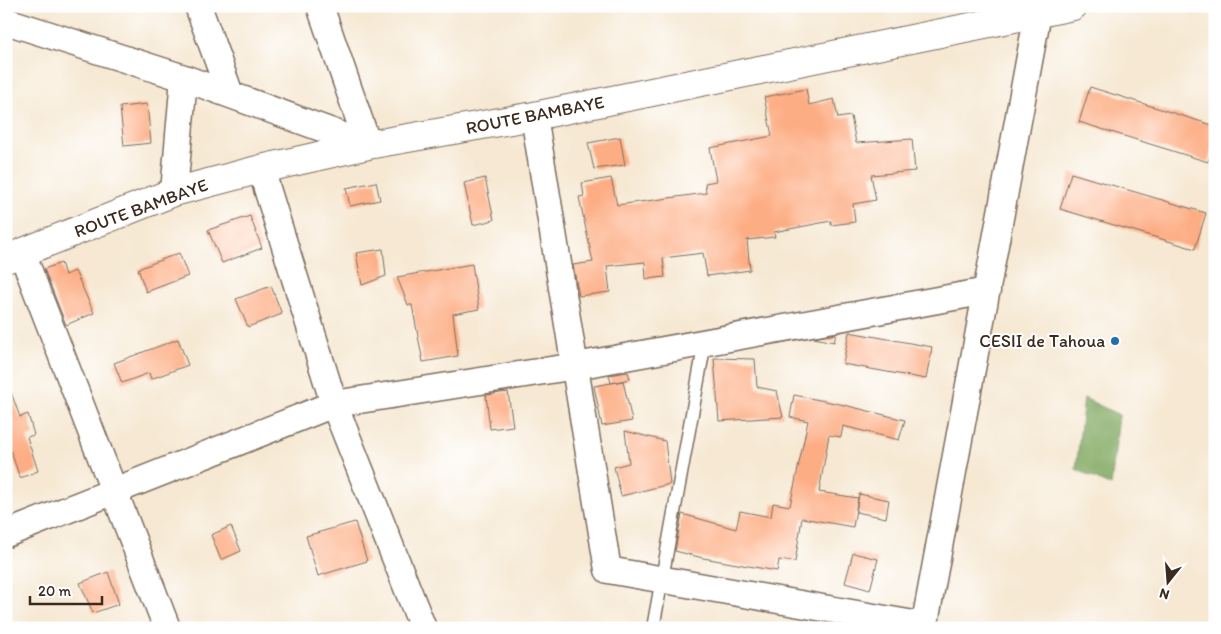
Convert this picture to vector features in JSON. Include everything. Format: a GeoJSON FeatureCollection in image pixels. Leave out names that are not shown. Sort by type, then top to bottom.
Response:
{"type":"FeatureCollection","features":[{"type":"Feature","properties":{"kind":"street"},"geometry":{"type":"LineString","coordinates":[[198,6],[230,94]]}},
{"type":"Feature","properties":{"kind":"street"},"geometry":{"type":"LineString","coordinates":[[320,6],[368,145]]}},
{"type":"Feature","properties":{"kind":"street","name":"ROUTE BAMBAYE"},"geometry":{"type":"LineString","coordinates":[[14,256],[174,192],[261,169],[368,145],[534,116],[1040,9],[1073,6]]}},
{"type":"Feature","properties":{"kind":"street"},"geometry":{"type":"LineString","coordinates":[[534,116],[608,570],[925,627],[1040,9]]}},
{"type":"Feature","properties":{"kind":"street"},"geometry":{"type":"LineString","coordinates":[[6,21],[184,78],[368,145]]}},
{"type":"Feature","properties":{"kind":"street"},"geometry":{"type":"LineString","coordinates":[[174,192],[184,78]]}},
{"type":"Feature","properties":{"kind":"street"},"geometry":{"type":"LineString","coordinates":[[261,169],[334,404],[423,628]]}},
{"type":"Feature","properties":{"kind":"street"},"geometry":{"type":"LineString","coordinates":[[14,256],[114,491],[167,628]]}},
{"type":"Feature","properties":{"kind":"street"},"geometry":{"type":"LineString","coordinates":[[6,534],[334,404],[576,366],[987,291]]}},
{"type":"Feature","properties":{"kind":"lane"},"geometry":{"type":"LineString","coordinates":[[652,628],[705,342]]}},
{"type":"Feature","properties":{"kind":"green space"},"geometry":{"type":"Polygon","coordinates":[[[1084,398],[1119,415],[1111,486],[1076,469],[1084,398]]]}},
{"type":"Feature","properties":{"kind":"building"},"geometry":{"type":"Polygon","coordinates":[[[1090,87],[1215,126],[1215,140],[1208,162],[1079,122],[1090,87]]]}},
{"type":"Feature","properties":{"kind":"building"},"geometry":{"type":"Polygon","coordinates":[[[806,89],[809,105],[834,99],[838,118],[851,116],[856,143],[912,139],[915,171],[871,175],[876,200],[853,204],[855,222],[831,225],[831,221],[774,232],[775,237],[747,240],[750,270],[707,276],[703,253],[663,258],[665,277],[646,279],[645,262],[607,266],[610,292],[579,296],[573,265],[593,262],[579,197],[584,196],[582,183],[611,178],[617,205],[706,193],[705,183],[716,181],[710,148],[772,136],[764,97],[806,89]]]}},
{"type":"Feature","properties":{"kind":"building"},"geometry":{"type":"Polygon","coordinates":[[[147,104],[151,143],[124,146],[120,107],[147,104]]]}},
{"type":"Feature","properties":{"kind":"building"},"geometry":{"type":"Polygon","coordinates":[[[620,137],[625,165],[594,169],[588,143],[620,137]]]}},
{"type":"Feature","properties":{"kind":"building"},"geometry":{"type":"Polygon","coordinates":[[[1071,173],[1206,213],[1195,249],[1060,209],[1071,173]]]}},
{"type":"Feature","properties":{"kind":"building"},"geometry":{"type":"Polygon","coordinates":[[[485,178],[494,220],[473,225],[464,183],[485,178]]]}},
{"type":"Feature","properties":{"kind":"building"},"geometry":{"type":"Polygon","coordinates":[[[376,182],[380,200],[350,206],[346,188],[376,182]]]}},
{"type":"Feature","properties":{"kind":"building"},"geometry":{"type":"Polygon","coordinates":[[[250,216],[262,248],[222,263],[208,230],[250,216]]]}},
{"type":"Feature","properties":{"kind":"building"},"geometry":{"type":"Polygon","coordinates":[[[383,249],[386,276],[362,285],[356,253],[383,249]]]}},
{"type":"Feature","properties":{"kind":"building"},"geometry":{"type":"Polygon","coordinates":[[[179,253],[188,276],[146,292],[138,269],[179,253]]]}},
{"type":"Feature","properties":{"kind":"building"},"geometry":{"type":"Polygon","coordinates":[[[61,263],[65,275],[75,271],[94,313],[66,325],[44,269],[61,263]]]}},
{"type":"Feature","properties":{"kind":"building"},"geometry":{"type":"Polygon","coordinates":[[[472,264],[479,309],[453,314],[458,356],[423,362],[412,305],[408,305],[397,277],[472,264]]]}},
{"type":"Feature","properties":{"kind":"building"},"geometry":{"type":"Polygon","coordinates":[[[271,286],[282,314],[248,327],[236,299],[271,286]]]}},
{"type":"Feature","properties":{"kind":"building"},"geometry":{"type":"Polygon","coordinates":[[[849,332],[932,347],[926,379],[843,364],[849,332]]]}},
{"type":"Feature","properties":{"kind":"building"},"geometry":{"type":"Polygon","coordinates":[[[836,334],[834,342],[814,338],[836,334]]]}},
{"type":"Feature","properties":{"kind":"building"},"geometry":{"type":"Polygon","coordinates":[[[178,339],[188,365],[151,379],[149,373],[122,383],[114,363],[178,339]]]}},
{"type":"Feature","properties":{"kind":"building"},"geometry":{"type":"Polygon","coordinates":[[[714,358],[755,359],[757,387],[777,391],[783,417],[719,421],[714,358]]]}},
{"type":"Feature","properties":{"kind":"building"},"geometry":{"type":"Polygon","coordinates":[[[628,372],[630,379],[611,383],[609,375],[628,372]]]}},
{"type":"Feature","properties":{"kind":"building"},"geometry":{"type":"Polygon","coordinates":[[[623,381],[632,421],[602,426],[594,386],[623,381]]]}},
{"type":"Feature","properties":{"kind":"building"},"geometry":{"type":"Polygon","coordinates":[[[9,387],[20,417],[28,414],[34,435],[27,437],[38,471],[20,478],[8,443],[6,444],[6,388],[9,387]]]}},
{"type":"Feature","properties":{"kind":"building"},"geometry":{"type":"Polygon","coordinates":[[[508,392],[513,426],[490,429],[486,395],[508,392]]]}},
{"type":"Feature","properties":{"kind":"building"},"geometry":{"type":"Polygon","coordinates":[[[794,395],[905,420],[899,440],[843,426],[841,437],[829,435],[819,492],[858,498],[853,527],[802,518],[795,562],[779,560],[777,571],[675,551],[682,514],[736,529],[740,511],[771,517],[773,503],[790,506],[808,421],[790,417],[794,395]]]}},
{"type":"Feature","properties":{"kind":"building"},"geometry":{"type":"Polygon","coordinates":[[[625,431],[665,441],[670,484],[621,496],[614,467],[629,463],[625,431]]]}},
{"type":"Feature","properties":{"kind":"building"},"geometry":{"type":"Polygon","coordinates":[[[859,494],[889,500],[886,518],[856,512],[859,494]]]}},
{"type":"Feature","properties":{"kind":"building"},"geometry":{"type":"Polygon","coordinates":[[[355,522],[367,561],[318,576],[306,536],[355,522]]]}},
{"type":"Feature","properties":{"kind":"building"},"geometry":{"type":"Polygon","coordinates":[[[231,526],[241,551],[221,560],[211,535],[231,526]]]}},
{"type":"Feature","properties":{"kind":"building"},"geometry":{"type":"Polygon","coordinates":[[[853,553],[878,559],[870,590],[845,583],[853,553]]]}},
{"type":"Feature","properties":{"kind":"building"},"geometry":{"type":"Polygon","coordinates":[[[108,572],[119,604],[93,613],[80,583],[108,572]]]}},
{"type":"Feature","properties":{"kind":"place","name":"CESII de Tahoua"},"geometry":{"type":"Point","coordinates":[1115,341]}}]}
